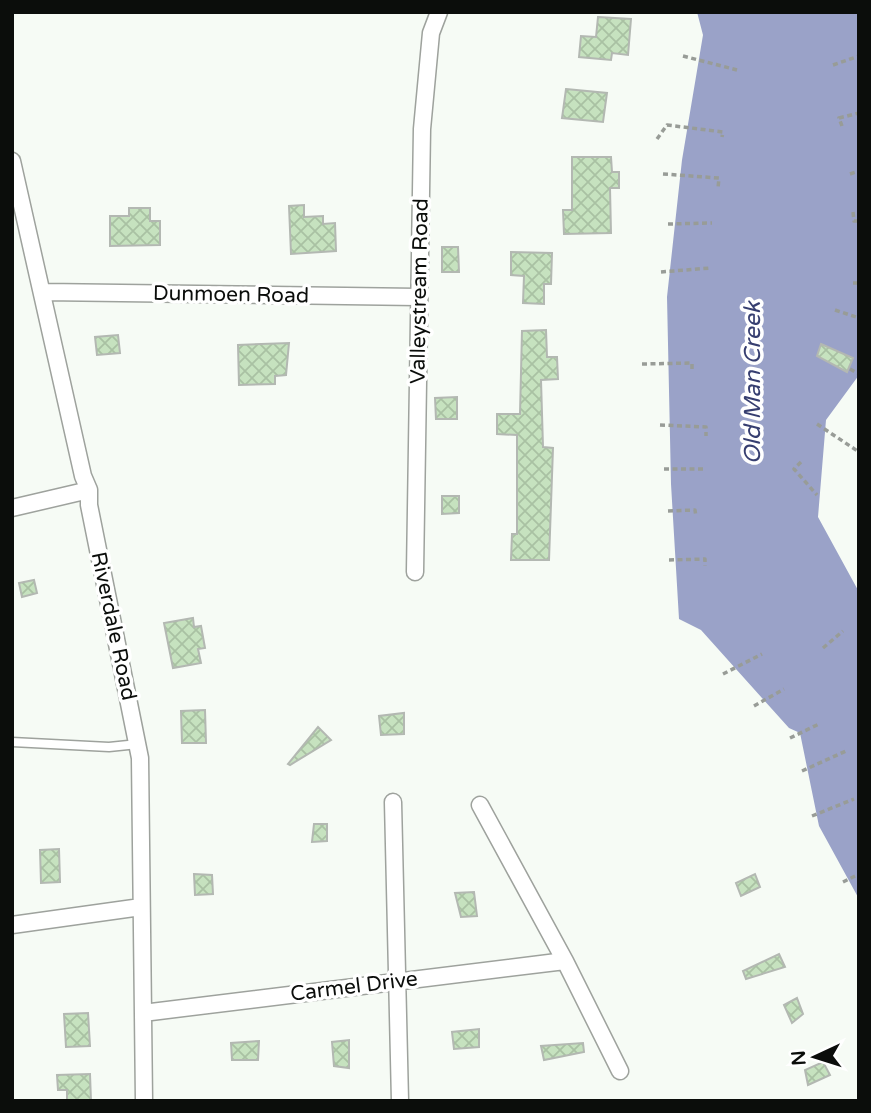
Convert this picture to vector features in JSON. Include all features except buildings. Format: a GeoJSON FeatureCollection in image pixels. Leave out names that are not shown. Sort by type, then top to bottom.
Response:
{"type":"FeatureCollection","features":[{"type":"Feature","properties":{"kind":"street","name":"Valleystream Road"},"geometry":{"type":"LineString","coordinates":[[415,572],[422,130],[430,33],[439,12]]}},
{"type":"Feature","properties":{"kind":"street","name":"Riverdale Road"},"geometry":{"type":"LineString","coordinates":[[12,161],[44,292],[83,476],[89,490],[89,505],[138,744],[144,1101]]}},
{"type":"Feature","properties":{"kind":"street","name":"Dunmoen Road"},"geometry":{"type":"LineString","coordinates":[[44,292],[418,297]]}},
{"type":"Feature","properties":{"kind":"street"},"geometry":{"type":"LineString","coordinates":[[12,508],[89,490]]}},
{"type":"Feature","properties":{"kind":"street"},"geometry":{"type":"LineString","coordinates":[[393,802],[400,1101]]}},
{"type":"Feature","properties":{"kind":"street"},"geometry":{"type":"LineString","coordinates":[[480,805],[565,961],[620,1071]]}},
{"type":"Feature","properties":{"kind":"street"},"geometry":{"type":"LineString","coordinates":[[12,925],[141,907]]}},
{"type":"Feature","properties":{"kind":"street","name":"Carmel Drive"},"geometry":{"type":"LineString","coordinates":[[143,1013],[565,961]]}},
{"type":"Feature","properties":{"kind":"lane"},"geometry":{"type":"LineString","coordinates":[[12,741],[108,747],[138,744]]}},
{"type":"Feature","properties":{"kind":"path"},"geometry":{"type":"LineString","coordinates":[[683,56],[737,70]]}},
{"type":"Feature","properties":{"kind":"path"},"geometry":{"type":"LineString","coordinates":[[833,65],[859,56]]}},
{"type":"Feature","properties":{"kind":"path"},"geometry":{"type":"LineString","coordinates":[[842,125],[839,118],[859,113]]}},
{"type":"Feature","properties":{"kind":"path"},"geometry":{"type":"LineString","coordinates":[[657,139],[667,125],[723,132],[722,138]]}},
{"type":"Feature","properties":{"kind":"path"},"geometry":{"type":"LineString","coordinates":[[850,174],[859,171]]}},
{"type":"Feature","properties":{"kind":"path"},"geometry":{"type":"LineString","coordinates":[[663,174],[719,178],[718,188]]}},
{"type":"Feature","properties":{"kind":"path"},"geometry":{"type":"LineString","coordinates":[[853,212],[854,221],[859,220]]}},
{"type":"Feature","properties":{"kind":"path"},"geometry":{"type":"LineString","coordinates":[[668,224],[712,223]]}},
{"type":"Feature","properties":{"kind":"path"},"geometry":{"type":"LineString","coordinates":[[661,272],[710,268]]}},
{"type":"Feature","properties":{"kind":"path"},"geometry":{"type":"LineString","coordinates":[[835,310],[859,318]]}},
{"type":"Feature","properties":{"kind":"path"},"geometry":{"type":"LineString","coordinates":[[642,364],[692,363],[692,370]]}},
{"type":"Feature","properties":{"kind":"path"},"geometry":{"type":"LineString","coordinates":[[850,369],[859,374]]}},
{"type":"Feature","properties":{"kind":"path"},"geometry":{"type":"LineString","coordinates":[[817,424],[859,452]]}},
{"type":"Feature","properties":{"kind":"path"},"geometry":{"type":"LineString","coordinates":[[660,425],[706,427],[706,436]]}},
{"type":"Feature","properties":{"kind":"path"},"geometry":{"type":"LineString","coordinates":[[801,462],[794,469],[817,495]]}},
{"type":"Feature","properties":{"kind":"path"},"geometry":{"type":"LineString","coordinates":[[664,469],[705,469]]}},
{"type":"Feature","properties":{"kind":"path"},"geometry":{"type":"LineString","coordinates":[[668,511],[695,510],[696,517]]}},
{"type":"Feature","properties":{"kind":"path"},"geometry":{"type":"LineString","coordinates":[[669,561],[705,559],[705,566]]}},
{"type":"Feature","properties":{"kind":"path"},"geometry":{"type":"LineString","coordinates":[[823,648],[843,631]]}},
{"type":"Feature","properties":{"kind":"path"},"geometry":{"type":"LineString","coordinates":[[723,674],[762,654]]}},
{"type":"Feature","properties":{"kind":"path"},"geometry":{"type":"LineString","coordinates":[[754,706],[784,689]]}},
{"type":"Feature","properties":{"kind":"path"},"geometry":{"type":"LineString","coordinates":[[790,738],[820,724]]}},
{"type":"Feature","properties":{"kind":"path"},"geometry":{"type":"LineString","coordinates":[[802,771],[846,751]]}},
{"type":"Feature","properties":{"kind":"path"},"geometry":{"type":"LineString","coordinates":[[813,816],[854,799]]}},
{"type":"Feature","properties":{"kind":"path"},"geometry":{"type":"LineString","coordinates":[[843,882],[859,874]]}},
{"type":"Feature","properties":{"kind":"water","name":"Old Man Creek"},"geometry":{"type":"Polygon","coordinates":[[[697,12],[859,12],[859,375],[826,420],[818,517],[859,592],[859,899],[819,826],[800,733],[789,728],[701,630],[679,619],[671,484],[667,297],[682,160],[703,35],[697,12]]]}}]}
